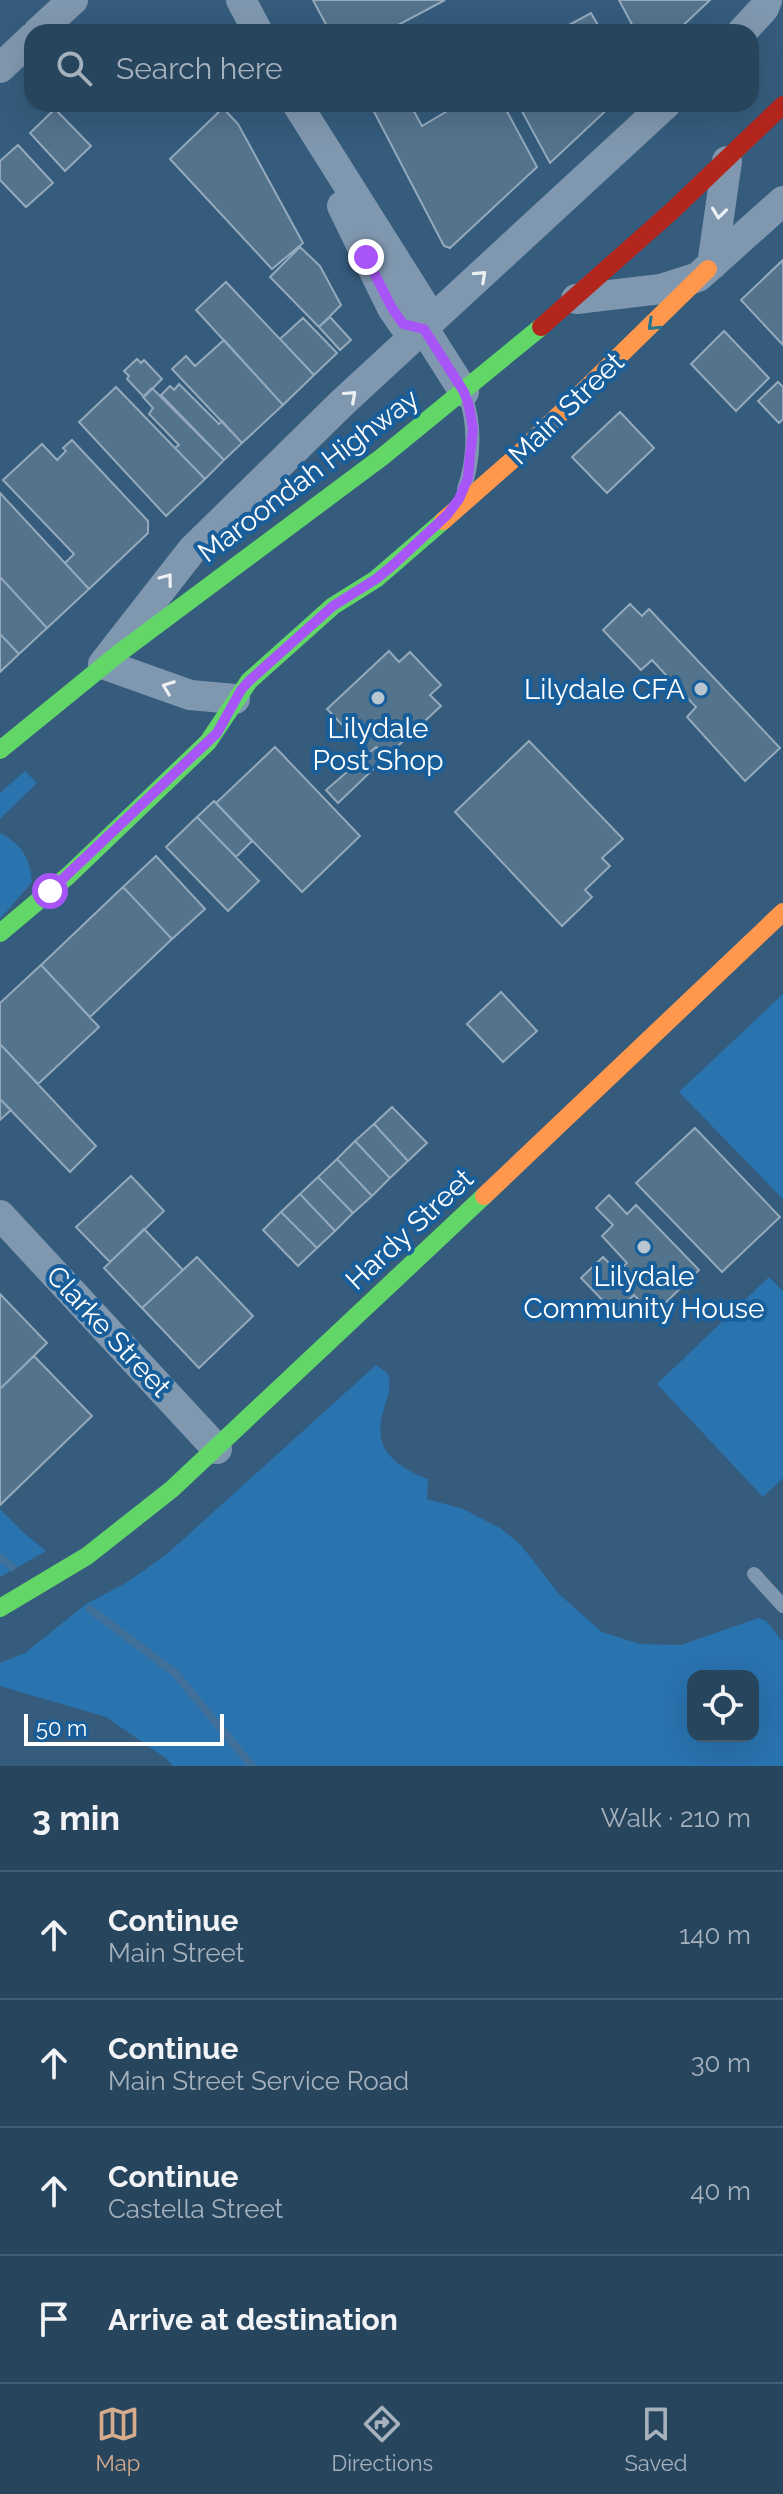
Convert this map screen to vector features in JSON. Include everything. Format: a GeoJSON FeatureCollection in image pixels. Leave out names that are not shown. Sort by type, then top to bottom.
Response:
{"type":"FeatureCollection","features":[{"type":"Feature","properties":{"kind":"main road","name":"Maroondah Highway"},"geometry":{"type":"LineString","coordinates":[[0,750],[103,664],[321,504],[464,392],[576,299],[727,161],[783,105]]}},
{"type":"Feature","properties":{"kind":"main road","name":"Main Street"},"geometry":{"type":"LineString","coordinates":[[0,933],[69,875],[208,742],[221,727],[235,699],[249,681],[321,616],[376,579],[518,455],[710,267]]}},
{"type":"Feature","properties":{"kind":"main road","name":"Hardy Street"},"geometry":{"type":"LineString","coordinates":[[0,1608],[109,1541],[217,1449],[783,912]]}},
{"type":"Feature","properties":{"kind":"street"},"geometry":{"type":"LineString","coordinates":[[47,24],[73,0]]}},
{"type":"Feature","properties":{"kind":"street"},"geometry":{"type":"LineString","coordinates":[[241,0],[254,24]]}},
{"type":"Feature","properties":{"kind":"street"},"geometry":{"type":"LineString","coordinates":[[749,24],[767,0]]}},
{"type":"Feature","properties":{"kind":"street"},"geometry":{"type":"LineString","coordinates":[[0,68],[24,46]]}},
{"type":"Feature","properties":{"kind":"street"},"geometry":{"type":"LineString","coordinates":[[235,699],[190,695],[103,664],[192,550],[343,402],[657,112]]}},
{"type":"Feature","properties":{"kind":"street"},"geometry":{"type":"LineString","coordinates":[[304,117],[426,309],[424,329],[464,392]]}},
{"type":"Feature","properties":{"kind":"street"},"geometry":{"type":"LineString","coordinates":[[710,267],[727,161]]}},
{"type":"Feature","properties":{"kind":"street"},"geometry":{"type":"LineString","coordinates":[[576,299],[661,289],[693,279],[783,201]]}},
{"type":"Feature","properties":{"kind":"street","name":"Clarke Street"},"geometry":{"type":"LineString","coordinates":[[0,1215],[217,1449]]}},
{"type":"Feature","properties":{"kind":"lane"},"geometry":{"type":"LineString","coordinates":[[447,515],[459,499],[468,478],[473,429],[464,392]]}},
{"type":"Feature","properties":{"kind":"lane"},"geometry":{"type":"LineString","coordinates":[[754,1574],[783,1606]]}},
{"type":"Feature","properties":{"kind":"shaded area"},"geometry":{"type":"Polygon","coordinates":[[[25,771],[37,783],[0,819],[0,793],[25,771]]]}},
{"type":"Feature","properties":{"kind":"shaded area"},"geometry":{"type":"Polygon","coordinates":[[[0,833],[24,853],[32,882],[0,919],[0,833]]]}},
{"type":"Feature","properties":{"kind":"shaded area"},"geometry":{"type":"Polygon","coordinates":[[[783,994],[783,1199],[679,1092],[783,994]]]}},
{"type":"Feature","properties":{"kind":"shaded area"},"geometry":{"type":"Polygon","coordinates":[[[769,1277],[783,1291],[783,1478],[763,1497],[657,1384],[769,1277]]]}},
{"type":"Feature","properties":{"kind":"shaded area"},"geometry":{"type":"Polygon","coordinates":[[[376,1365],[388,1374],[389,1379],[380,1425],[381,1437],[389,1455],[428,1479],[427,1499],[463,1509],[500,1528],[520,1544],[559,1594],[602,1632],[640,1644],[681,1645],[758,1618],[766,1621],[783,1642],[783,1766],[173,1766],[106,1717],[0,1686],[0,1663],[25,1653],[86,1604],[126,1583],[167,1554],[376,1365]]]}},
{"type":"Feature","properties":{"kind":"shaded area"},"geometry":{"type":"Polygon","coordinates":[[[0,1509],[46,1551],[0,1577],[0,1509]]]}},
{"type":"Feature","properties":{"kind":"building"},"geometry":{"type":"Polygon","coordinates":[[[313,0],[445,0],[400,24],[326,24],[313,0]]]}},
{"type":"Feature","properties":{"kind":"building"},"geometry":{"type":"Polygon","coordinates":[[[619,0],[710,0],[684,24],[632,24],[619,0]]]}},
{"type":"Feature","properties":{"kind":"building"},"geometry":{"type":"Polygon","coordinates":[[[591,13],[597,24],[571,24],[591,13]]]}},
{"type":"Feature","properties":{"kind":"building"},"geometry":{"type":"Polygon","coordinates":[[[52,112],[58,112],[91,146],[65,171],[30,133],[52,112]]]}},
{"type":"Feature","properties":{"kind":"building"},"geometry":{"type":"Polygon","coordinates":[[[219,112],[227,112],[238,124],[303,243],[272,269],[170,159],[219,112]]]}},
{"type":"Feature","properties":{"kind":"building"},"geometry":{"type":"Polygon","coordinates":[[[374,112],[414,112],[422,126],[446,112],[507,112],[537,167],[450,248],[444,246],[374,112]]]}},
{"type":"Feature","properties":{"kind":"building"},"geometry":{"type":"Polygon","coordinates":[[[522,112],[604,112],[550,163],[522,112]]]}},
{"type":"Feature","properties":{"kind":"building"},"geometry":{"type":"Polygon","coordinates":[[[18,145],[53,183],[26,207],[0,180],[0,161],[18,145]]]}},
{"type":"Feature","properties":{"kind":"building"},"geometry":{"type":"Polygon","coordinates":[[[300,247],[320,266],[341,305],[319,327],[270,277],[300,247]]]}},
{"type":"Feature","properties":{"kind":"building"},"geometry":{"type":"Polygon","coordinates":[[[783,260],[783,345],[741,300],[783,260]]]}},
{"type":"Feature","properties":{"kind":"building"},"geometry":{"type":"Polygon","coordinates":[[[226,282],[314,375],[283,405],[196,310],[226,282]]]}},
{"type":"Feature","properties":{"kind":"building"},"geometry":{"type":"Polygon","coordinates":[[[330,317],[351,340],[340,350],[319,327],[330,317]]]}},
{"type":"Feature","properties":{"kind":"building"},"geometry":{"type":"Polygon","coordinates":[[[303,318],[337,353],[314,375],[280,339],[303,318]]]}},
{"type":"Feature","properties":{"kind":"building"},"geometry":{"type":"Polygon","coordinates":[[[724,331],[769,378],[736,411],[691,364],[724,331]]]}},
{"type":"Feature","properties":{"kind":"building"},"geometry":{"type":"Polygon","coordinates":[[[224,340],[283,405],[242,443],[172,369],[186,356],[195,366],[224,340]]]}},
{"type":"Feature","properties":{"kind":"building"},"geometry":{"type":"Polygon","coordinates":[[[137,359],[141,363],[144,360],[162,379],[144,397],[127,379],[129,376],[124,371],[137,359]]]}},
{"type":"Feature","properties":{"kind":"building"},"geometry":{"type":"Polygon","coordinates":[[[778,382],[783,387],[783,419],[779,423],[758,401],[778,382]]]}},
{"type":"Feature","properties":{"kind":"building"},"geometry":{"type":"Polygon","coordinates":[[[179,384],[242,443],[224,460],[161,395],[170,386],[174,390],[179,384]]]}},
{"type":"Feature","properties":{"kind":"building"},"geometry":{"type":"Polygon","coordinates":[[[116,387],[205,479],[166,516],[79,422],[116,387]]]}},
{"type":"Feature","properties":{"kind":"building"},"geometry":{"type":"Polygon","coordinates":[[[152,388],[224,460],[205,479],[175,448],[179,445],[149,414],[153,408],[143,397],[152,388]]]}},
{"type":"Feature","properties":{"kind":"building"},"geometry":{"type":"Polygon","coordinates":[[[620,412],[654,448],[607,493],[572,457],[620,412]]]}},
{"type":"Feature","properties":{"kind":"building"},"geometry":{"type":"Polygon","coordinates":[[[72,440],[148,521],[148,533],[89,589],[65,563],[74,554],[3,480],[42,444],[57,460],[72,440]]]}},
{"type":"Feature","properties":{"kind":"building"},"geometry":{"type":"Polygon","coordinates":[[[0,493],[89,589],[47,628],[0,577],[0,493]]]}},
{"type":"Feature","properties":{"kind":"building"},"geometry":{"type":"Polygon","coordinates":[[[0,577],[47,628],[19,654],[0,634],[0,577]]]}},
{"type":"Feature","properties":{"kind":"building","name":"Lilydale CFA"},"geometry":{"type":"Polygon","coordinates":[[[630,604],[642,616],[649,609],[780,748],[745,781],[687,717],[696,707],[652,660],[641,670],[603,630],[630,604]]]}},
{"type":"Feature","properties":{"kind":"building"},"geometry":{"type":"Polygon","coordinates":[[[0,634],[19,654],[0,672],[0,634]]]}},
{"type":"Feature","properties":{"kind":"building"},"geometry":{"type":"Polygon","coordinates":[[[389,651],[399,662],[410,652],[441,685],[430,695],[441,706],[386,757],[376,747],[369,753],[327,709],[389,651]]]}},
{"type":"Feature","properties":{"kind":"building"},"geometry":{"type":"Polygon","coordinates":[[[529,741],[623,839],[602,858],[610,866],[585,890],[592,897],[562,926],[455,812],[529,741]]]}},
{"type":"Feature","properties":{"kind":"building"},"geometry":{"type":"Polygon","coordinates":[[[275,747],[360,836],[302,892],[216,803],[275,747]]]}},
{"type":"Feature","properties":{"kind":"building"},"geometry":{"type":"Polygon","coordinates":[[[376,747],[386,757],[338,803],[326,790],[376,747]]]}},
{"type":"Feature","properties":{"kind":"building"},"geometry":{"type":"Polygon","coordinates":[[[214,801],[252,841],[236,857],[197,817],[214,801]]]}},
{"type":"Feature","properties":{"kind":"building"},"geometry":{"type":"Polygon","coordinates":[[[197,817],[259,881],[228,911],[166,847],[197,817]]]}},
{"type":"Feature","properties":{"kind":"building"},"geometry":{"type":"Polygon","coordinates":[[[156,856],[205,909],[172,939],[123,887],[156,856]]]}},
{"type":"Feature","properties":{"kind":"building"},"geometry":{"type":"Polygon","coordinates":[[[123,887],[172,939],[90,1017],[41,965],[123,887]]]}},
{"type":"Feature","properties":{"kind":"building"},"geometry":{"type":"Polygon","coordinates":[[[41,965],[99,1027],[38,1084],[0,1044],[0,1003],[41,965]]]}},
{"type":"Feature","properties":{"kind":"building"},"geometry":{"type":"Polygon","coordinates":[[[501,992],[537,1031],[503,1062],[467,1024],[501,992]]]}},
{"type":"Feature","properties":{"kind":"building"},"geometry":{"type":"Polygon","coordinates":[[[0,1044],[96,1146],[70,1172],[0,1099],[0,1044]]]}},
{"type":"Feature","properties":{"kind":"building"},"geometry":{"type":"Polygon","coordinates":[[[0,1099],[11,1110],[0,1120],[0,1099]]]}},
{"type":"Feature","properties":{"kind":"building"},"geometry":{"type":"Polygon","coordinates":[[[392,1107],[427,1143],[408,1161],[374,1124],[392,1107]]]}},
{"type":"Feature","properties":{"kind":"building"},"geometry":{"type":"Polygon","coordinates":[[[374,1124],[408,1161],[390,1178],[355,1141],[374,1124]]]}},
{"type":"Feature","properties":{"kind":"building"},"geometry":{"type":"Polygon","coordinates":[[[695,1128],[780,1217],[722,1272],[636,1183],[695,1128]]]}},
{"type":"Feature","properties":{"kind":"building"},"geometry":{"type":"Polygon","coordinates":[[[355,1141],[390,1178],[372,1196],[337,1159],[355,1141]]]}},
{"type":"Feature","properties":{"kind":"building"},"geometry":{"type":"Polygon","coordinates":[[[337,1159],[372,1196],[353,1213],[318,1177],[337,1159]]]}},
{"type":"Feature","properties":{"kind":"building"},"geometry":{"type":"Polygon","coordinates":[[[131,1176],[164,1211],[110,1262],[76,1227],[131,1176]]]}},
{"type":"Feature","properties":{"kind":"building"},"geometry":{"type":"Polygon","coordinates":[[[318,1177],[353,1213],[335,1231],[300,1194],[318,1177]]]}},
{"type":"Feature","properties":{"kind":"building"},"geometry":{"type":"Polygon","coordinates":[[[300,1194],[335,1231],[317,1248],[281,1212],[300,1194]]]}},
{"type":"Feature","properties":{"kind":"building","name":"Lilydale Community House"},"geometry":{"type":"Polygon","coordinates":[[[609,1195],[627,1214],[636,1205],[699,1270],[653,1315],[634,1295],[615,1313],[581,1278],[603,1257],[618,1272],[627,1263],[602,1236],[613,1225],[596,1208],[609,1195]]]}},
{"type":"Feature","properties":{"kind":"building"},"geometry":{"type":"Polygon","coordinates":[[[281,1212],[317,1248],[298,1266],[263,1230],[281,1212]]]}},
{"type":"Feature","properties":{"kind":"building"},"geometry":{"type":"Polygon","coordinates":[[[144,1229],[183,1270],[142,1308],[104,1268],[144,1229]]]}},
{"type":"Feature","properties":{"kind":"building"},"geometry":{"type":"Polygon","coordinates":[[[197,1257],[253,1316],[199,1368],[142,1308],[197,1257]]]}},
{"type":"Feature","properties":{"kind":"building"},"geometry":{"type":"Polygon","coordinates":[[[0,1294],[47,1343],[0,1389],[0,1294]]]}},
{"type":"Feature","properties":{"kind":"building"},"geometry":{"type":"Polygon","coordinates":[[[34,1356],[92,1416],[0,1505],[0,1389],[34,1356]]]}},
{"type":"Feature","properties":{"kind":"waterway"},"geometry":{"type":"LineString","coordinates":[[0,1557],[12,1567]]}},
{"type":"Feature","properties":{"kind":"waterway"},"geometry":{"type":"LineString","coordinates":[[90,1609],[175,1673],[252,1766]]}},
{"type":"Feature","properties":{"kind":"traffic: fast"},"geometry":{"type":"LineString","coordinates":[[0,750],[118,654],[382,457],[541,327]]}},
{"type":"Feature","properties":{"kind":"traffic: fast"},"geometry":{"type":"LineString","coordinates":[[0,933],[69,875],[208,742],[249,681],[333,606],[376,579],[443,521]]}},
{"type":"Feature","properties":{"kind":"traffic: fast"},"geometry":{"type":"LineString","coordinates":[[0,1608],[87,1556],[172,1489],[484,1196]]}},
{"type":"Feature","properties":{"kind":"traffic: slow"},"geometry":{"type":"LineString","coordinates":[[443,521],[518,455],[708,269]]}},
{"type":"Feature","properties":{"kind":"traffic: slow"},"geometry":{"type":"LineString","coordinates":[[484,1196],[783,912]]}},
{"type":"Feature","properties":{"kind":"traffic: jam"},"geometry":{"type":"LineString","coordinates":[[541,327],[673,210],[783,105]]}},
{"type":"Feature","properties":{"kind":"place","name":"Lilydale CFA"},"geometry":{"type":"Point","coordinates":[701,689]}},
{"type":"Feature","properties":{"kind":"place","name":"Lilydale Post Shop"},"geometry":{"type":"Point","coordinates":[378,698]}},
{"type":"Feature","properties":{"kind":"place","name":"Lilydale Community House"},"geometry":{"type":"Point","coordinates":[644,1247]}},
{"type":"Feature","properties":{"kind":"route"},"geometry":{"type":"LineString","coordinates":[[50,891],[217,733],[249,681],[333,606],[392,566],[447,515],[459,499],[468,478],[473,429],[464,392],[424,329],[403,324],[366,257]]}}]}
